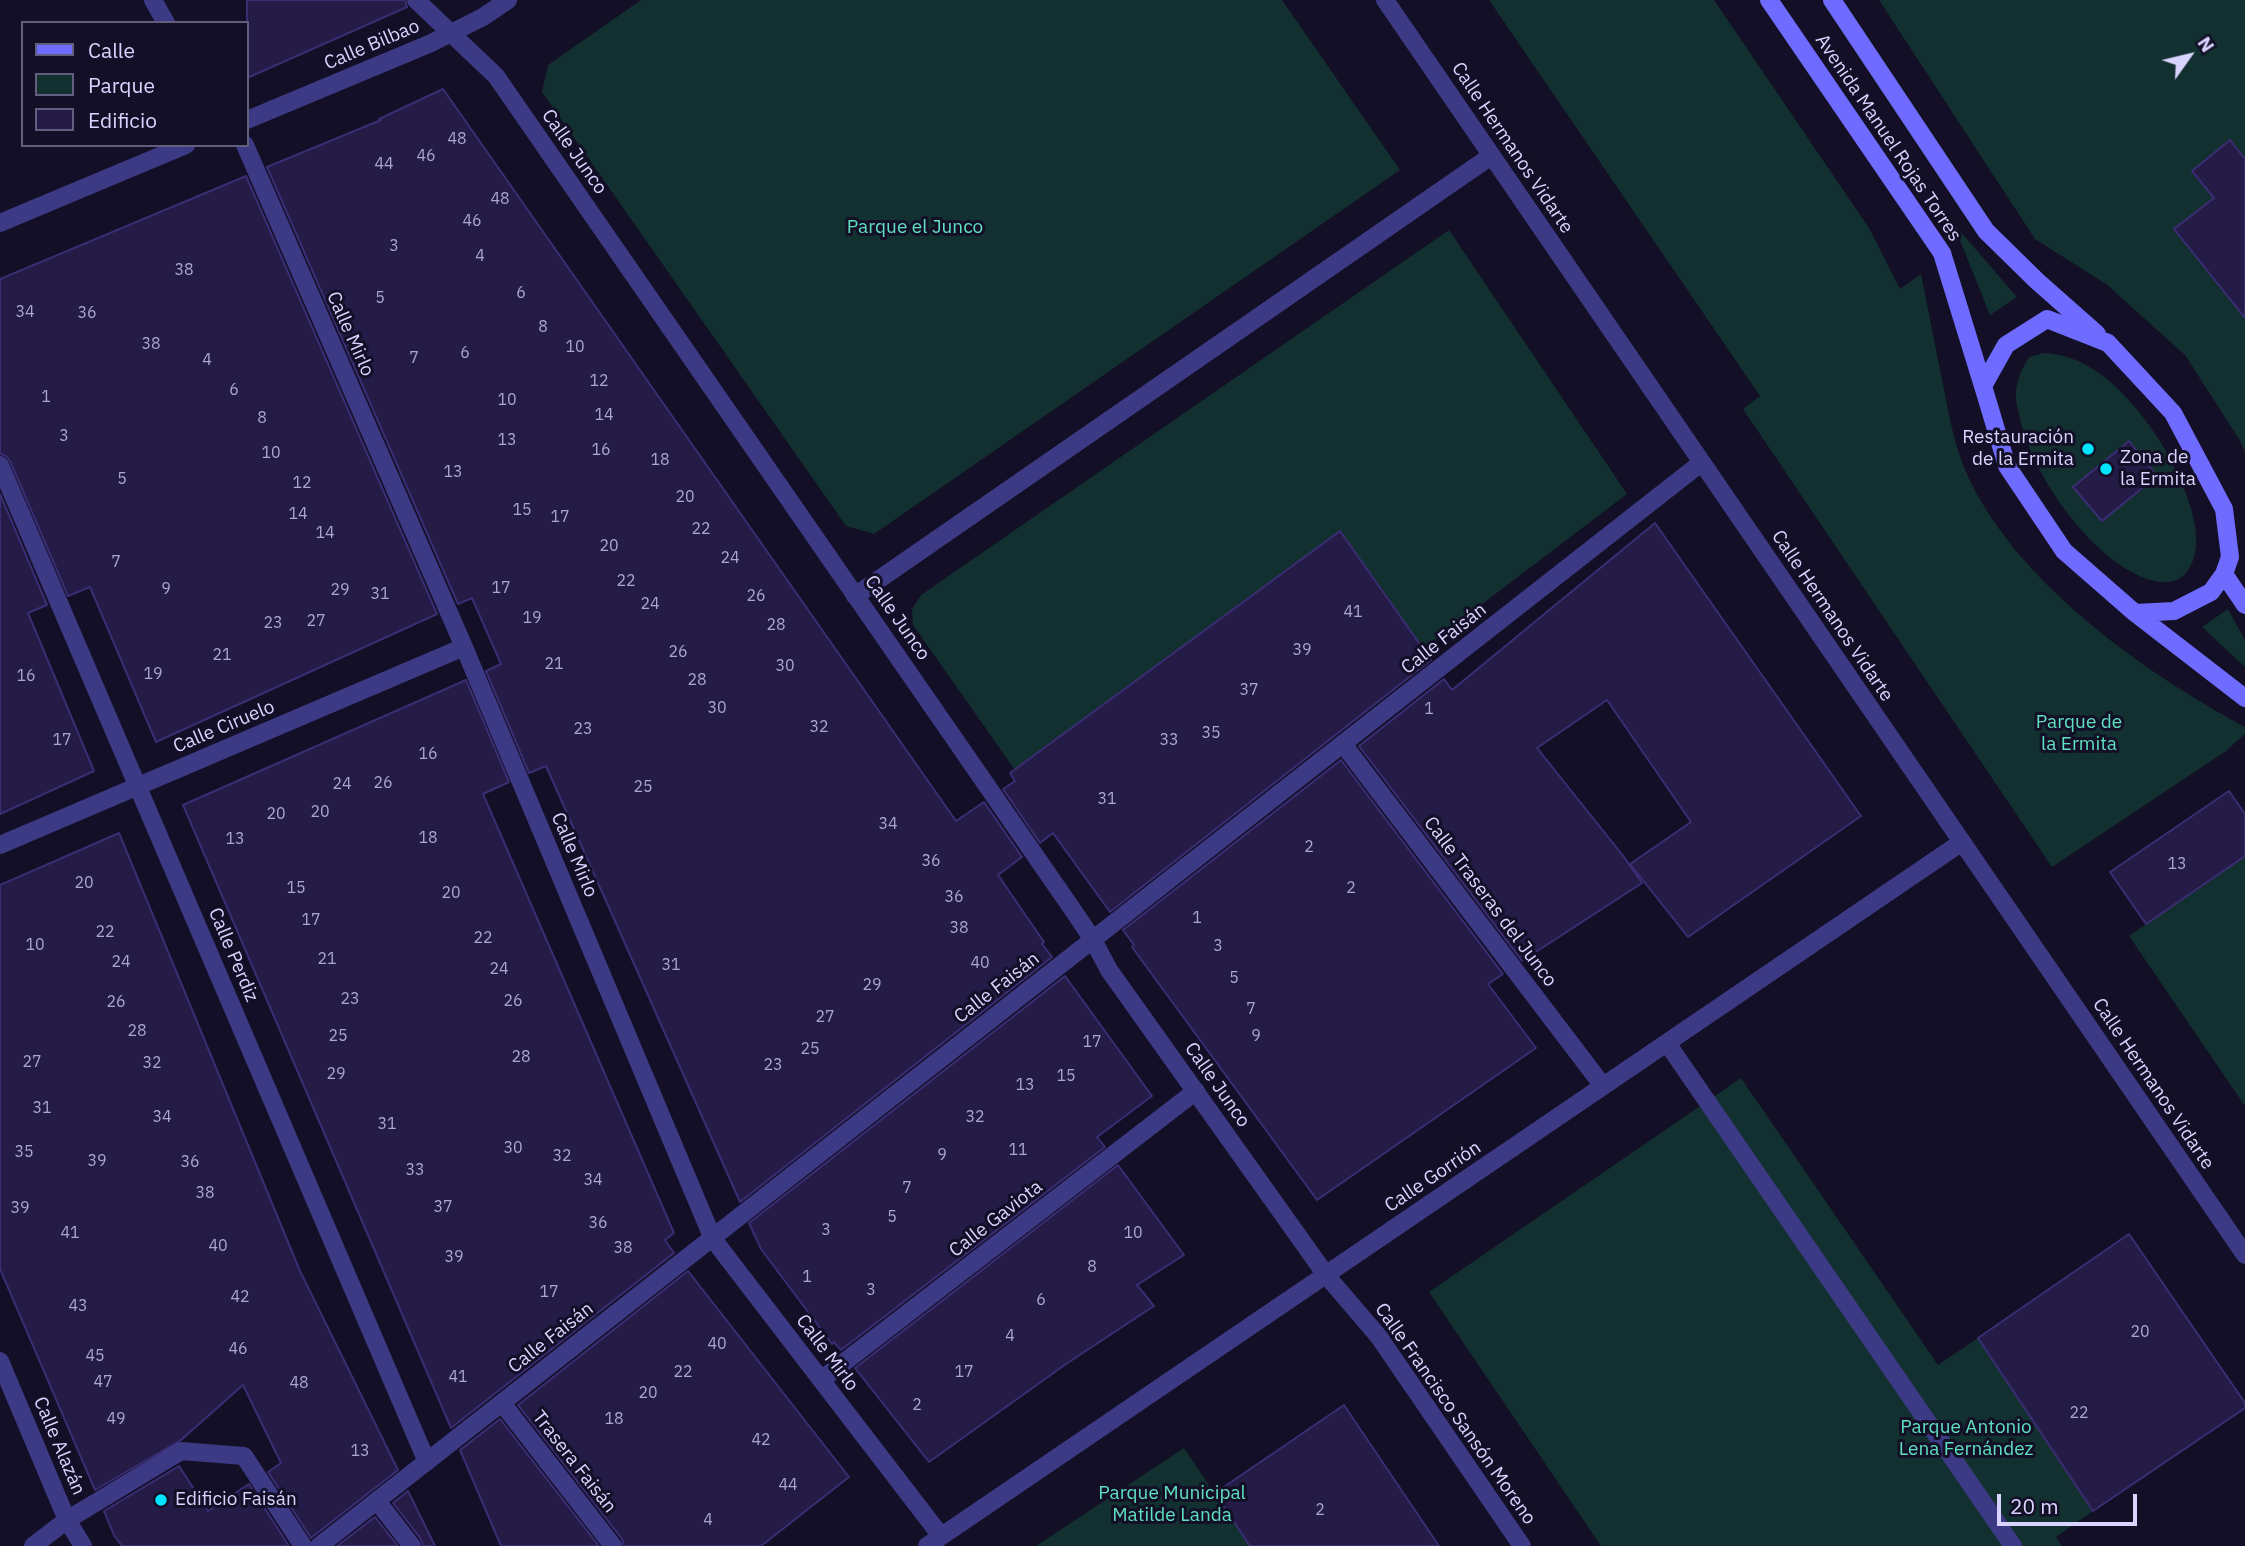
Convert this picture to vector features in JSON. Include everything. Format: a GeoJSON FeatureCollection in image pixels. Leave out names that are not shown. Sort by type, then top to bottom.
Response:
{"type":"FeatureCollection","features":[{"type":"Feature","properties":{"kind":"main road","name":"Avenida Manuel Rojas Torres"},"geometry":{"type":"LineString","coordinates":[[1769,0],[1942,253],[2007,466],[2064,551],[2135,613]]}},
{"type":"Feature","properties":{"kind":"main road","name":"Avenida Manuel Rojas Torres"},"geometry":{"type":"LineString","coordinates":[[1832,0],[1986,231],[2037,281],[2108,343],[2173,413],[2224,509],[2230,558],[2224,574]]}},
{"type":"Feature","properties":{"kind":"main road"},"geometry":{"type":"LineString","coordinates":[[1983,386],[2006,345],[2047,320],[2108,343]]}},
{"type":"Feature","properties":{"kind":"main road"},"geometry":{"type":"LineString","coordinates":[[2135,613],[2174,611],[2211,592],[2224,574],[2245,605]]}},
{"type":"Feature","properties":{"kind":"main road"},"geometry":{"type":"LineString","coordinates":[[2135,613],[2245,698]]}},
{"type":"Feature","properties":{"kind":"street"},"geometry":{"type":"LineString","coordinates":[[153,0],[165,21]]}},
{"type":"Feature","properties":{"kind":"street","name":"Calle Junco"},"geometry":{"type":"LineString","coordinates":[[416,0],[496,76],[1093,940],[1109,970],[1326,1275]]}},
{"type":"Feature","properties":{"kind":"street","name":"Calle Bilbao"},"geometry":{"type":"LineString","coordinates":[[248,120],[452,33],[508,0]]}},
{"type":"Feature","properties":{"kind":"street","name":"Calle Hermanos Vidarte"},"geometry":{"type":"LineString","coordinates":[[1385,0],[2245,1255]]}},
{"type":"Feature","properties":{"kind":"street"},"geometry":{"type":"LineString","coordinates":[[0,223],[181,147]]}},
{"type":"Feature","properties":{"kind":"street","name":"Calle Mirlo"},"geometry":{"type":"LineString","coordinates":[[246,147],[464,647],[713,1239],[821,1380],[934,1541]]}},
{"type":"Feature","properties":{"kind":"street"},"geometry":{"type":"LineString","coordinates":[[855,596],[1491,156]]}},
{"type":"Feature","properties":{"kind":"street","name":"Calle Faisán"},"geometry":{"type":"LineString","coordinates":[[319,1546],[1701,463]]}},
{"type":"Feature","properties":{"kind":"street","name":"Calle Perdiz"},"geometry":{"type":"LineString","coordinates":[[0,465],[427,1462]]}},
{"type":"Feature","properties":{"kind":"street","name":"Calle Ciruelo"},"geometry":{"type":"LineString","coordinates":[[0,845],[464,647]]}},
{"type":"Feature","properties":{"kind":"street","name":"Calle Traseras del Junco"},"geometry":{"type":"LineString","coordinates":[[1343,744],[1603,1086]]}},
{"type":"Feature","properties":{"kind":"street","name":"Calle Gorrión"},"geometry":{"type":"LineString","coordinates":[[934,1541],[1962,842]]}},
{"type":"Feature","properties":{"kind":"street"},"geometry":{"type":"LineString","coordinates":[[1667,1042],[2013,1546]]}},
{"type":"Feature","properties":{"kind":"street","name":"Calle Gaviota"},"geometry":{"type":"LineString","coordinates":[[821,1380],[1196,1091]]}},
{"type":"Feature","properties":{"kind":"street","name":"Calle Francisco Sansón Moreno"},"geometry":{"type":"LineString","coordinates":[[1326,1275],[1379,1336],[1522,1546]]}},
{"type":"Feature","properties":{"kind":"street","name":"Calle Alazán"},"geometry":{"type":"LineString","coordinates":[[0,1361],[67,1520],[83,1546]]}},
{"type":"Feature","properties":{"kind":"street","name":"Trasera Faisán"},"geometry":{"type":"LineString","coordinates":[[502,1403],[612,1546]]}},
{"type":"Feature","properties":{"kind":"street"},"geometry":{"type":"LineString","coordinates":[[33,1546],[67,1520],[181,1451],[244,1456],[303,1546]]}},
{"type":"Feature","properties":{"kind":"street"},"geometry":{"type":"LineString","coordinates":[[377,1501],[412,1546]]}},
{"type":"Feature","properties":{"kind":"green space","name":"Parque el Junco"},"geometry":{"type":"Polygon","coordinates":[[[641,0],[1282,0],[1400,170],[874,534],[846,526],[542,92],[548,65],[641,0]]]}},
{"type":"Feature","properties":{"kind":"green space","name":"Parque de la Ermita"},"geometry":{"type":"Polygon","coordinates":[[[1489,0],[1714,0],[1869,228],[1900,289],[1921,274],[1956,442],[1966,472],[1988,512],[2016,550],[2085,620],[2165,679],[2245,727],[2245,734],[2226,751],[2052,867],[1743,409],[1760,396],[1489,0]]]}},
{"type":"Feature","properties":{"kind":"green space"},"geometry":{"type":"Polygon","coordinates":[[[1879,0],[2245,0],[2245,452],[2185,355],[2106,284],[2035,239],[1879,0]]]}},
{"type":"Feature","properties":{"kind":"green space"},"geometry":{"type":"Polygon","coordinates":[[[1953,223],[2017,297],[1990,315],[1953,223]]]}},
{"type":"Feature","properties":{"kind":"green space"},"geometry":{"type":"Polygon","coordinates":[[[1449,230],[1627,494],[1423,649],[1015,770],[913,625],[912,609],[921,595],[1449,230]]]}},
{"type":"Feature","properties":{"kind":"green space"},"geometry":{"type":"Polygon","coordinates":[[[2044,353],[2079,361],[2109,380],[2134,406],[2156,435],[2182,483],[2195,523],[2194,559],[2182,577],[2168,582],[2152,581],[2126,569],[2085,534],[2051,489],[2027,440],[2016,398],[2019,378],[2029,357],[2044,353]]]}},
{"type":"Feature","properties":{"kind":"green space"},"geometry":{"type":"Polygon","coordinates":[[[2228,609],[2245,640],[2245,667],[2202,627],[2228,609]]]}},
{"type":"Feature","properties":{"kind":"green space"},"geometry":{"type":"Polygon","coordinates":[[[2245,856],[2245,1106],[2129,936],[2245,856]]]}},
{"type":"Feature","properties":{"kind":"green space","name":"Parque Antonio Lena Fernández"},"geometry":{"type":"Polygon","coordinates":[[[1741,1078],[1938,1365],[1978,1338],[2093,1511],[2056,1537],[2062,1546],[1601,1546],[1429,1292],[1741,1078]]]}},
{"type":"Feature","properties":{"kind":"green space","name":"Parque Municipal Matilde Landa"},"geometry":{"type":"Polygon","coordinates":[[[1184,1448],[1250,1546],[1036,1546],[1184,1448]]]}},
{"type":"Feature","properties":{"kind":"building"},"geometry":{"type":"Polygon","coordinates":[[[247,0],[405,0],[407,7],[248,78],[247,0]]]}},
{"type":"Feature","properties":{"kind":"building"},"geometry":{"type":"Polygon","coordinates":[[[443,89],[956,821],[984,802],[1022,857],[998,875],[1052,957],[740,1202],[546,766],[529,773],[486,671],[501,664],[472,598],[458,604],[267,167],[381,120],[379,119],[443,89]]]}},
{"type":"Feature","properties":{"kind":"building"},"geometry":{"type":"Polygon","coordinates":[[[2230,140],[2245,159],[2245,318],[2174,229],[2214,198],[2192,171],[2230,140]]]}},
{"type":"Feature","properties":{"kind":"building"},"geometry":{"type":"Polygon","coordinates":[[[246,176],[437,614],[156,742],[90,587],[68,596],[10,461],[0,454],[0,279],[246,176]]]}},
{"type":"Feature","properties":{"kind":"building"},"geometry":{"type":"Polygon","coordinates":[[[2129,441],[2157,476],[2102,521],[2073,487],[2129,441]]]}},
{"type":"Feature","properties":{"kind":"building"},"geometry":{"type":"Polygon","coordinates":[[[0,494],[47,605],[28,613],[94,771],[0,814],[0,494]]]}},
{"type":"Feature","properties":{"kind":"building"},"geometry":{"type":"Polygon","coordinates":[[[1655,523],[1861,816],[1688,937],[1630,864],[1691,822],[1607,700],[1537,748],[1642,883],[1522,961],[1359,746],[1444,679],[1452,690],[1655,523]]]}},
{"type":"Feature","properties":{"kind":"building"},"geometry":{"type":"Polygon","coordinates":[[[1340,531],[1431,660],[1110,912],[1053,833],[1040,843],[1003,789],[1015,781],[1010,773],[1340,531]]]}},
{"type":"Feature","properties":{"kind":"building"},"geometry":{"type":"Polygon","coordinates":[[[466,680],[509,782],[483,794],[674,1233],[665,1240],[674,1253],[451,1428],[183,805],[466,680]]]}},
{"type":"Feature","properties":{"kind":"building"},"geometry":{"type":"Polygon","coordinates":[[[1341,760],[1503,974],[1488,984],[1536,1048],[1317,1200],[1132,947],[1134,945],[1123,930],[1341,760]]]}},
{"type":"Feature","properties":{"kind":"building"},"geometry":{"type":"Polygon","coordinates":[[[2229,791],[2245,814],[2245,856],[2146,924],[2110,872],[2229,791]]]}},
{"type":"Feature","properties":{"kind":"building"},"geometry":{"type":"Polygon","coordinates":[[[119,833],[300,1271],[398,1470],[311,1538],[268,1472],[281,1463],[243,1385],[181,1440],[95,1490],[0,1269],[0,885],[119,833]]]}},
{"type":"Feature","properties":{"kind":"building"},"geometry":{"type":"Polygon","coordinates":[[[1065,976],[1152,1096],[1097,1137],[1105,1147],[841,1350],[834,1342],[832,1344],[761,1249],[749,1223],[1065,976]]]}},
{"type":"Feature","properties":{"kind":"building"},"geometry":{"type":"Polygon","coordinates":[[[1118,1165],[1184,1255],[1137,1285],[1154,1306],[1066,1364],[929,1462],[855,1368],[1118,1165]]]}},
{"type":"Feature","properties":{"kind":"building"},"geometry":{"type":"Polygon","coordinates":[[[2129,1234],[2245,1403],[2245,1408],[2093,1511],[1978,1338],[2129,1234]]]}},
{"type":"Feature","properties":{"kind":"building"},"geometry":{"type":"Polygon","coordinates":[[[688,1271],[849,1477],[761,1546],[624,1546],[622,1539],[518,1405],[688,1271]]]}},
{"type":"Feature","properties":{"kind":"building"},"geometry":{"type":"Polygon","coordinates":[[[1344,1405],[1439,1546],[1250,1546],[1215,1493],[1344,1405]]]}},
{"type":"Feature","properties":{"kind":"building"},"geometry":{"type":"Polygon","coordinates":[[[500,1419],[599,1546],[501,1546],[460,1450],[500,1419]]]}},
{"type":"Feature","properties":{"kind":"building","name":"Edificio Faisán"},"geometry":{"type":"Polygon","coordinates":[[[179,1466],[208,1511],[249,1484],[289,1546],[122,1546],[104,1511],[179,1466]]]}},
{"type":"Feature","properties":{"kind":"building"},"geometry":{"type":"Polygon","coordinates":[[[408,1491],[435,1546],[423,1546],[421,1539],[393,1503],[408,1491]]]}},
{"type":"Feature","properties":{"kind":"building"},"geometry":{"type":"Polygon","coordinates":[[[375,1517],[398,1546],[337,1546],[375,1517]]]}},
{"type":"Feature","properties":{"kind":"place","name":"Restauración de la Ermita"},"geometry":{"type":"Point","coordinates":[2088,449]}},
{"type":"Feature","properties":{"kind":"place","name":"Zona de la Ermita"},"geometry":{"type":"Point","coordinates":[2106,469]}},
{"type":"Feature","properties":{"kind":"place","name":"Edificio Faisán"},"geometry":{"type":"Point","coordinates":[161,1500]}}]}
